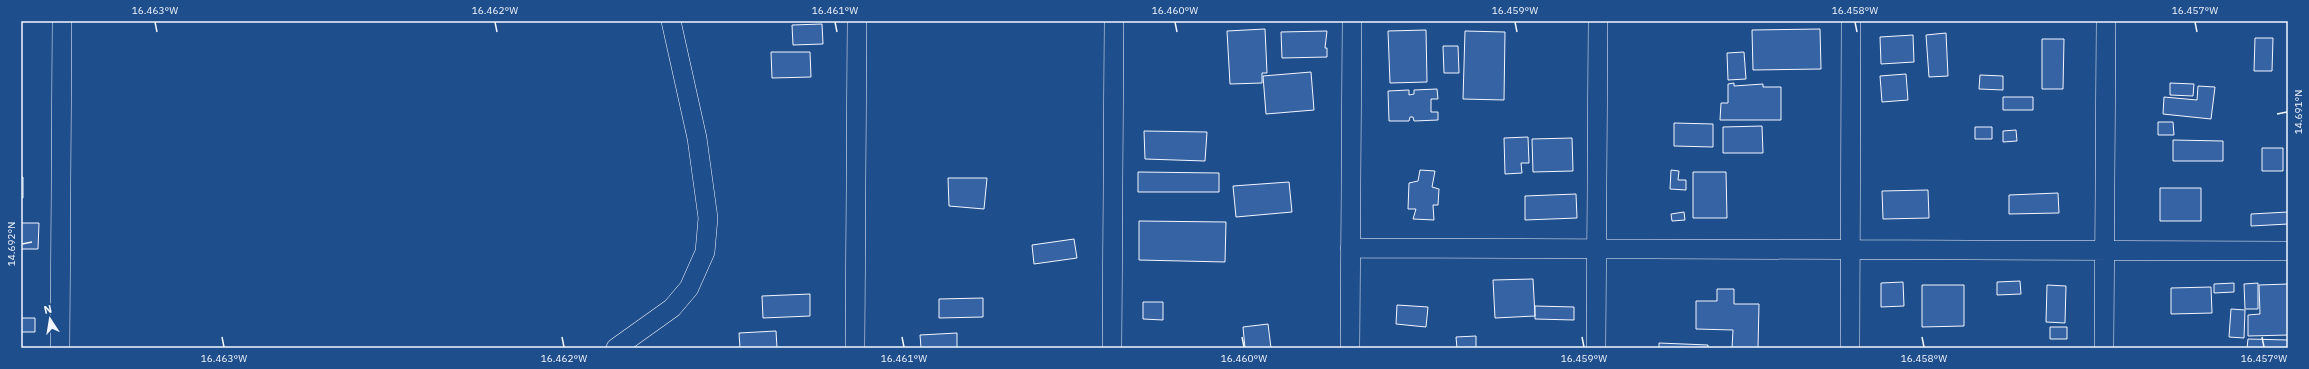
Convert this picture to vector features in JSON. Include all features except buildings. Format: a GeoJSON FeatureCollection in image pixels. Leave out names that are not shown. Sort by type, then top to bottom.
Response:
{"type":"FeatureCollection","features":[{"type":"Feature","properties":{"kind":"street"},"geometry":{"type":"LineString","coordinates":[[60,348],[62,21]]}},
{"type":"Feature","properties":{"kind":"street"},"geometry":{"type":"LineString","coordinates":[[616,348],[672,308],[689,288],[705,252],[708,218],[697,138],[671,21]]}},
{"type":"Feature","properties":{"kind":"street"},"geometry":{"type":"LineString","coordinates":[[855,348],[857,21]]}},
{"type":"Feature","properties":{"kind":"street"},"geometry":{"type":"LineString","coordinates":[[1112,348],[1114,21]]}},
{"type":"Feature","properties":{"kind":"street"},"geometry":{"type":"LineString","coordinates":[[1350,348],[1352,21]]}},
{"type":"Feature","properties":{"kind":"street"},"geometry":{"type":"LineString","coordinates":[[1596,348],[1598,21]]}},
{"type":"Feature","properties":{"kind":"street"},"geometry":{"type":"LineString","coordinates":[[1850,348],[1851,21]]}},
{"type":"Feature","properties":{"kind":"street"},"geometry":{"type":"LineString","coordinates":[[2104,348],[2106,21]]}},
{"type":"Feature","properties":{"kind":"street"},"geometry":{"type":"LineString","coordinates":[[1350,248],[2288,251]]}}]}
